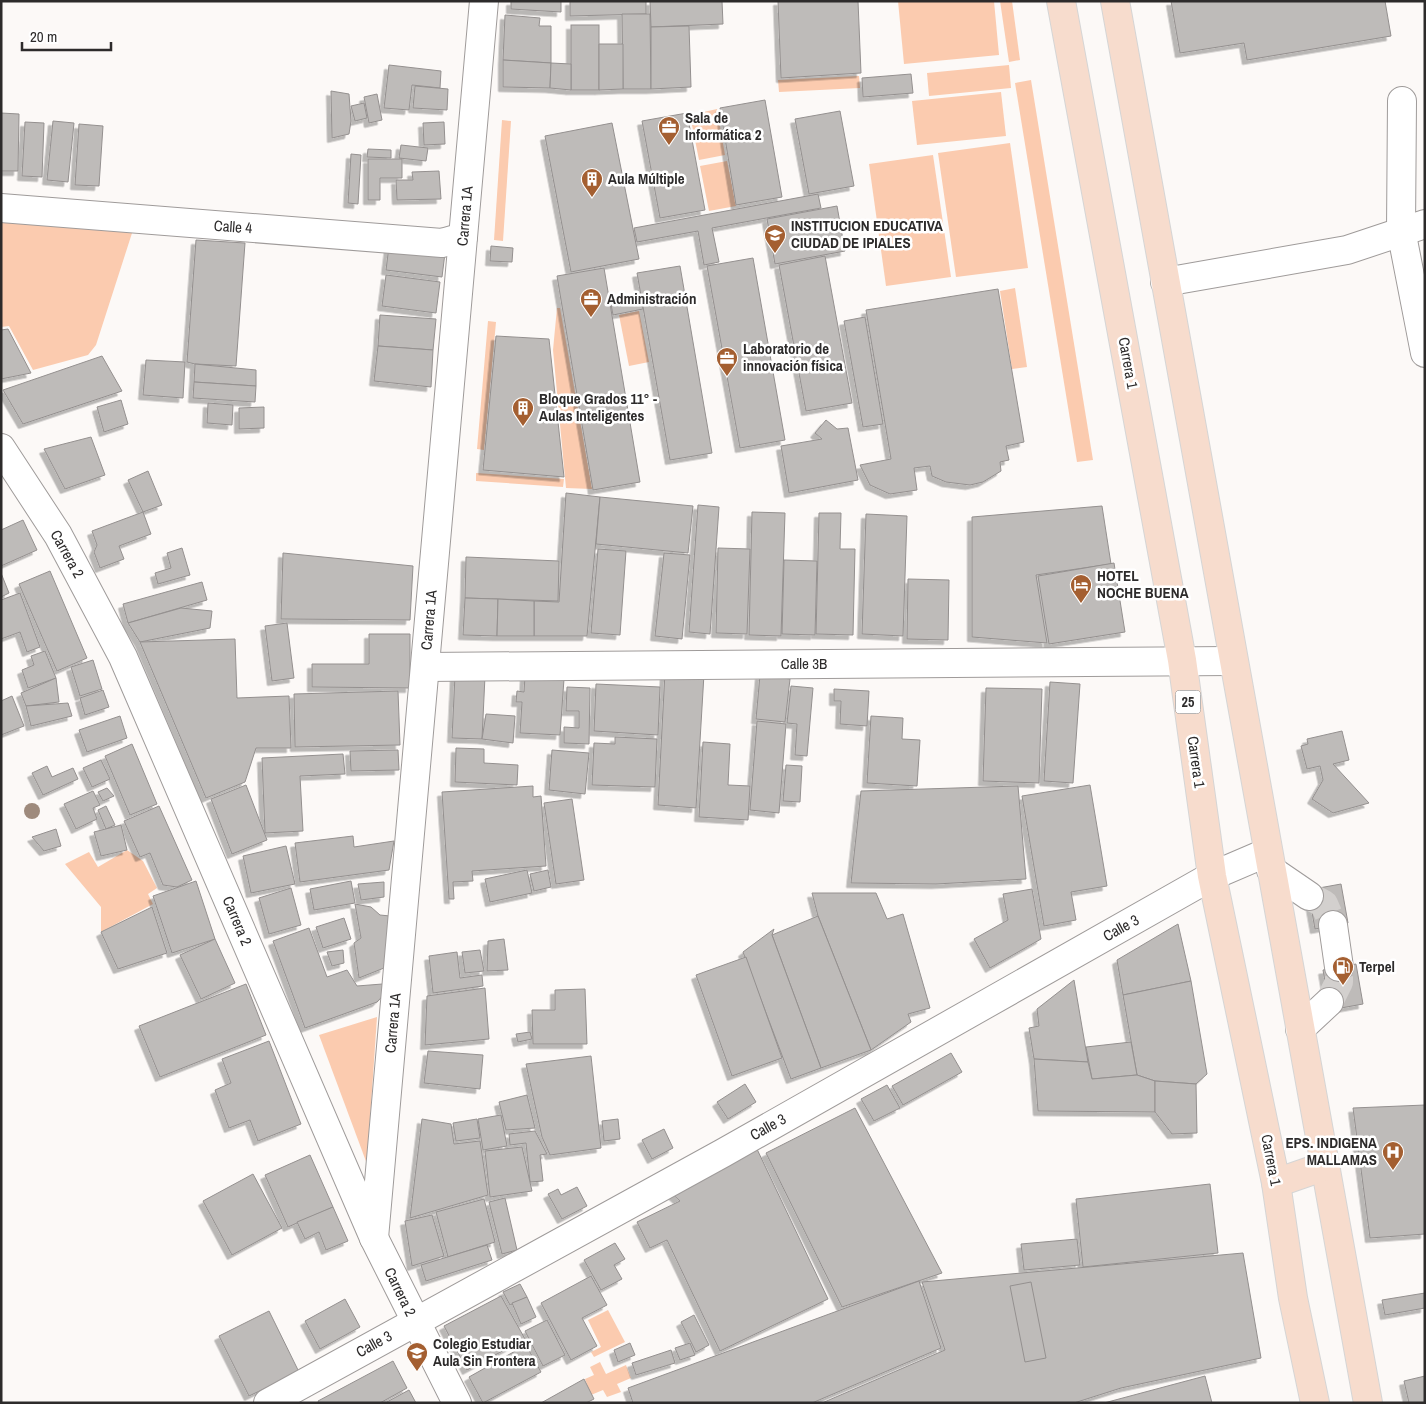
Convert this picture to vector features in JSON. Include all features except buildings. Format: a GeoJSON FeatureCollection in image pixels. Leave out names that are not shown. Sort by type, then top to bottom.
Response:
{"type":"FeatureCollection","features":[{"type":"Feature","properties":{"kind":"main road","name":"Carrera 1"},"geometry":{"type":"LineString","coordinates":[[1062,1],[1182,660],[1212,876],[1276,1183],[1293,1298],[1315,1403]]}},
{"type":"Feature","properties":{"kind":"main road"},"geometry":{"type":"LineString","coordinates":[[1115,1],[1166,282],[1231,661],[1270,861],[1368,1403]]}},
{"type":"Feature","properties":{"kind":"main road"},"geometry":{"type":"LineString","coordinates":[[1276,1183],[1325,1166]]}},
{"type":"Feature","properties":{"kind":"street","name":"Carrera 1A"},"geometry":{"type":"LineString","coordinates":[[374,1238],[484,1]]}},
{"type":"Feature","properties":{"kind":"street"},"geometry":{"type":"LineString","coordinates":[[1402,101],[1425,353]]}},
{"type":"Feature","properties":{"kind":"street","name":"Calle 4"},"geometry":{"type":"LineString","coordinates":[[1,208],[442,243],[463,236]]}},
{"type":"Feature","properties":{"kind":"street"},"geometry":{"type":"LineString","coordinates":[[1166,282],[1347,250],[1413,227]]}},
{"type":"Feature","properties":{"kind":"street","name":"Carrera 2"},"geometry":{"type":"LineString","coordinates":[[1,448],[58,535],[123,657],[374,1238],[457,1403]]}},
{"type":"Feature","properties":{"kind":"street","name":"Calle 3B"},"geometry":{"type":"LineString","coordinates":[[425,667],[1231,661]]}},
{"type":"Feature","properties":{"kind":"street"},"geometry":{"type":"LineString","coordinates":[[1270,861],[1310,896]]}},
{"type":"Feature","properties":{"kind":"street","name":"Calle 3"},"geometry":{"type":"LineString","coordinates":[[268,1403],[723,1152],[1212,876],[1270,861]]}},
{"type":"Feature","properties":{"kind":"street"},"geometry":{"type":"LineString","coordinates":[[1333,925],[1339,967]]}},
{"type":"Feature","properties":{"kind":"street"},"geometry":{"type":"LineString","coordinates":[[1300,1030],[1329,1002]]}},
{"type":"Feature","properties":{"kind":"shaded area"},"geometry":{"type":"Polygon","coordinates":[[[898,1],[994,1],[999,55],[904,64],[898,1]]]}},
{"type":"Feature","properties":{"kind":"shaded area"},"geometry":{"type":"Polygon","coordinates":[[[1000,1],[1012,1],[1020,60],[1009,62],[1000,1]]]}},
{"type":"Feature","properties":{"kind":"shaded area"},"geometry":{"type":"Polygon","coordinates":[[[1009,65],[1011,88],[929,96],[927,73],[1009,65]]]}},
{"type":"Feature","properties":{"kind":"shaded area"},"geometry":{"type":"Polygon","coordinates":[[[859,76],[860,88],[779,92],[778,80],[859,76]]]}},
{"type":"Feature","properties":{"kind":"shaded area"},"geometry":{"type":"Polygon","coordinates":[[[1031,80],[1093,460],[1077,462],[1015,83],[1031,80]]]}},
{"type":"Feature","properties":{"kind":"shaded area"},"geometry":{"type":"Polygon","coordinates":[[[1001,92],[1006,136],[917,145],[912,101],[1001,92]]]}},
{"type":"Feature","properties":{"kind":"shaded area"},"geometry":{"type":"Polygon","coordinates":[[[717,109],[725,155],[699,160],[690,115],[717,109]]]}},
{"type":"Feature","properties":{"kind":"shaded area"},"geometry":{"type":"Polygon","coordinates":[[[502,120],[511,121],[503,241],[494,240],[502,120]]]}},
{"type":"Feature","properties":{"kind":"shaded area"},"geometry":{"type":"Polygon","coordinates":[[[1010,143],[1028,268],[956,277],[938,153],[1010,143]]]}},
{"type":"Feature","properties":{"kind":"shaded area"},"geometry":{"type":"Polygon","coordinates":[[[933,155],[951,277],[886,286],[869,164],[933,155]]]}},
{"type":"Feature","properties":{"kind":"shaded area"},"geometry":{"type":"Polygon","coordinates":[[[727,161],[736,206],[709,211],[700,166],[727,161]]]}},
{"type":"Feature","properties":{"kind":"shaded area"},"geometry":{"type":"Polygon","coordinates":[[[1,221],[133,230],[96,345],[88,355],[33,370],[9,326],[1,327],[1,221]]]}},
{"type":"Feature","properties":{"kind":"shaded area"},"geometry":{"type":"Polygon","coordinates":[[[1015,288],[1027,367],[1012,369],[1000,291],[1015,288]]]}},
{"type":"Feature","properties":{"kind":"shaded area"},"geometry":{"type":"Polygon","coordinates":[[[557,308],[560,308],[592,489],[566,488],[553,350],[557,308]]]}},
{"type":"Feature","properties":{"kind":"shaded area"},"geometry":{"type":"Polygon","coordinates":[[[639,311],[649,362],[629,366],[619,315],[639,311]]]}},
{"type":"Feature","properties":{"kind":"shaded area"},"geometry":{"type":"Polygon","coordinates":[[[488,321],[496,322],[484,450],[477,449],[488,321]]]}},
{"type":"Feature","properties":{"kind":"shaded area"},"geometry":{"type":"Polygon","coordinates":[[[476,473],[564,479],[563,487],[476,481],[476,473]]]}},
{"type":"Feature","properties":{"kind":"shaded area"},"geometry":{"type":"Polygon","coordinates":[[[127,850],[143,861],[157,888],[148,894],[153,904],[101,932],[101,907],[65,864],[89,852],[98,867],[127,850]]]}},
{"type":"Feature","properties":{"kind":"shaded area"},"geometry":{"type":"Polygon","coordinates":[[[377,1017],[367,1164],[319,1035],[377,1017]]]}},
{"type":"Feature","properties":{"kind":"shaded area"},"geometry":{"type":"Polygon","coordinates":[[[608,1310],[625,1342],[594,1357],[591,1352],[601,1347],[588,1320],[608,1310]]]}},
{"type":"Feature","properties":{"kind":"shaded area"},"geometry":{"type":"Polygon","coordinates":[[[600,1362],[606,1374],[626,1365],[631,1378],[617,1384],[621,1392],[607,1397],[603,1390],[591,1395],[585,1379],[594,1375],[590,1367],[600,1362]]]}},
{"type":"Feature","properties":{"kind":"tunnel"},"geometry":{"type":"LineString","coordinates":[[1309,896],[1324,904],[1333,925]]}},
{"type":"Feature","properties":{"kind":"tunnel"},"geometry":{"type":"LineString","coordinates":[[1329,1002],[1339,982],[1339,967]]}},
{"type":"Feature","properties":{"kind":"place","name":"Sala de Informática 2"},"geometry":{"type":"Point","coordinates":[669,146]}},
{"type":"Feature","properties":{"kind":"place","name":"Aula Múltiple"},"geometry":{"type":"Point","coordinates":[592,198]}},
{"type":"Feature","properties":{"kind":"place","name":"INSTITUCION EDUCATIVA CIUDAD DE IPIALES"},"geometry":{"type":"Point","coordinates":[775,254]}},
{"type":"Feature","properties":{"kind":"place","name":"Administración"},"geometry":{"type":"Point","coordinates":[591,318]}},
{"type":"Feature","properties":{"kind":"place","name":"Laboratorio de innovación física"},"geometry":{"type":"Point","coordinates":[727,377]}},
{"type":"Feature","properties":{"kind":"place","name":"Bloque Grados 11° - Aulas Inteligentes"},"geometry":{"type":"Point","coordinates":[523,427]}},
{"type":"Feature","properties":{"kind":"place","name":"HOTEL NOCHE BUENA"},"geometry":{"type":"Point","coordinates":[1081,604]}},
{"type":"Feature","properties":{"kind":"place","name":"Terpel"},"geometry":{"type":"Point","coordinates":[1343,986]}},
{"type":"Feature","properties":{"kind":"place","name":"EPS. INDIGENA MALLAMAS"},"geometry":{"type":"Point","coordinates":[1393,1171]}},
{"type":"Feature","properties":{"kind":"place","name":"Colegio Estudiar Aula Sin Frontera"},"geometry":{"type":"Point","coordinates":[417,1372]}}]}
